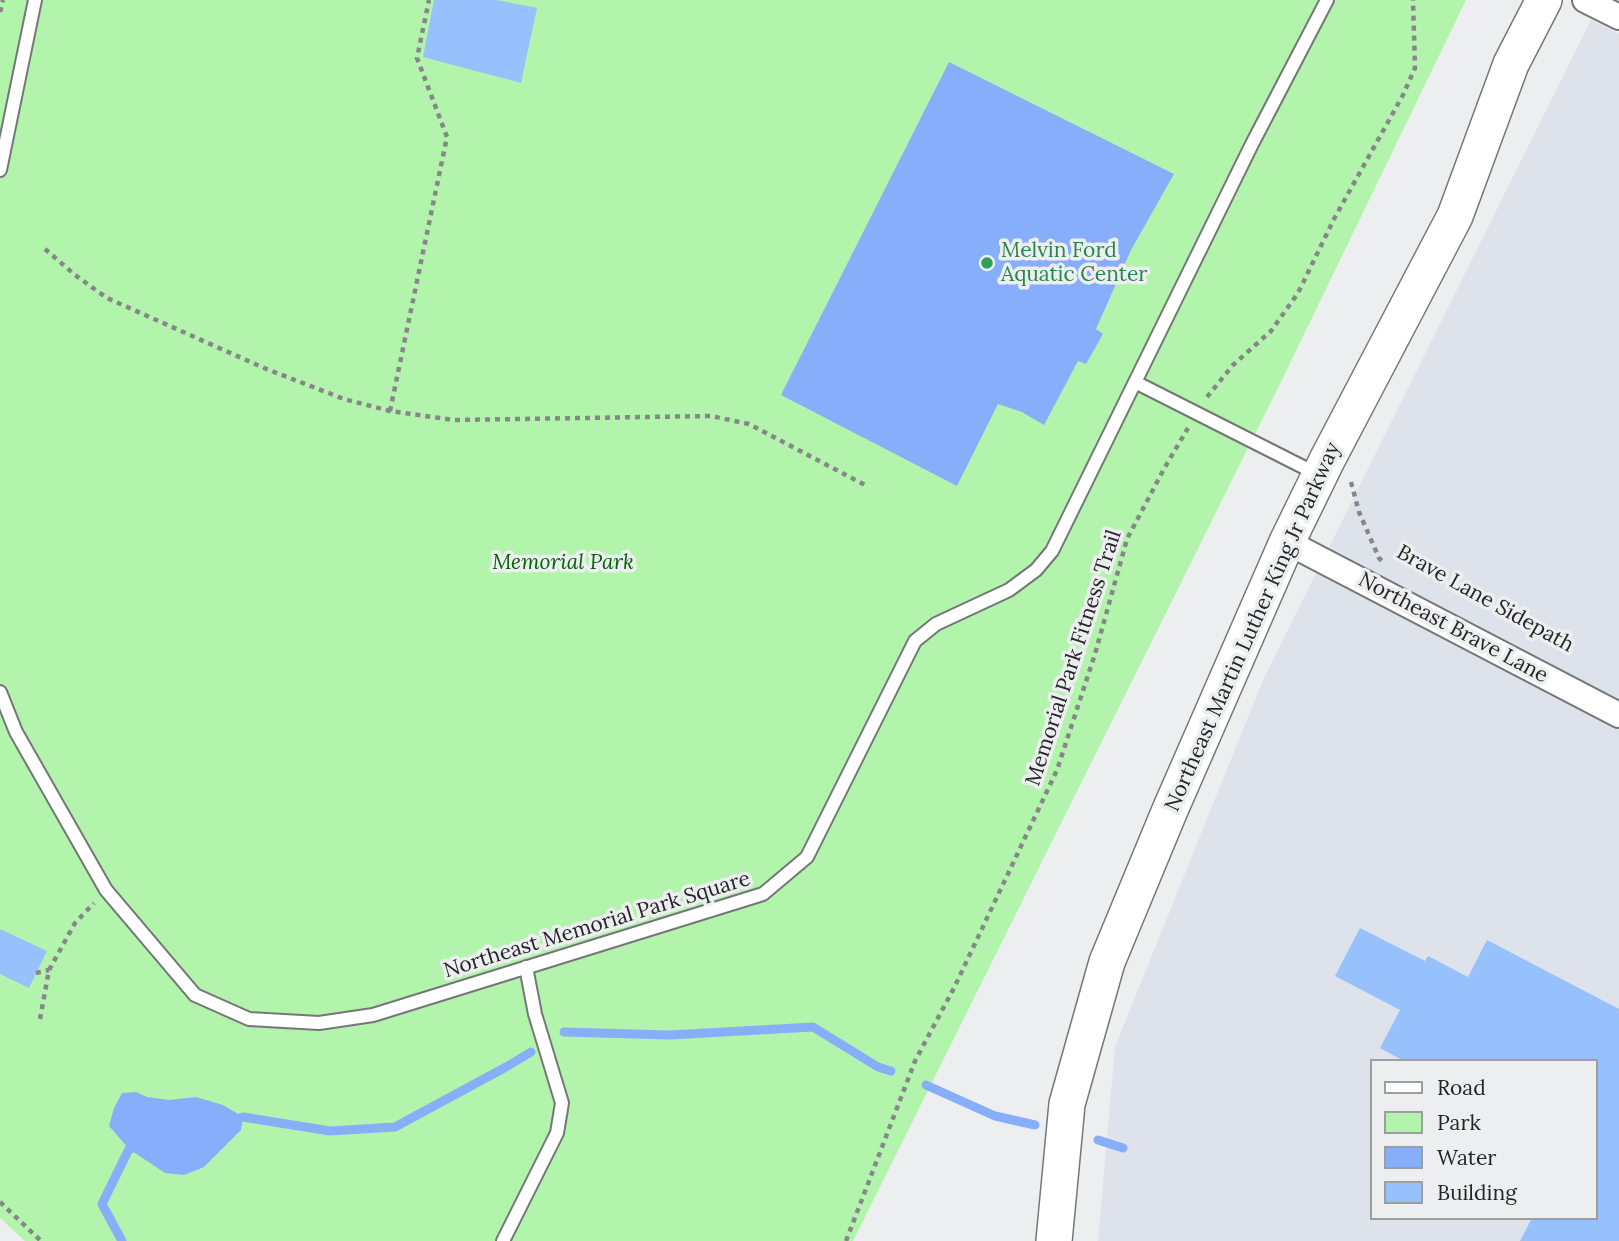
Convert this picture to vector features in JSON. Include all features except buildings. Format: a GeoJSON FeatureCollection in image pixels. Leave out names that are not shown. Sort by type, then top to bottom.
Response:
{"type":"FeatureCollection","features":[{"type":"Feature","properties":{"kind":"street","name":"Northeast Martin Luther King Jr Parkway"},"geometry":{"type":"LineString","coordinates":[[1054,1241],[1067,1104],[1107,962],[1287,542],[1335,478],[1455,216],[1511,64],[1544,0]]}},
{"type":"Feature","properties":{"kind":"street"},"geometry":{"type":"LineString","coordinates":[[1585,0],[1619,17]]}},
{"type":"Feature","properties":{"kind":"street","name":"Northeast Brave Lane"},"geometry":{"type":"LineString","coordinates":[[1287,542],[1619,715]]}},
{"type":"Feature","properties":{"kind":"lane"},"geometry":{"type":"LineString","coordinates":[[0,170],[35,0]]}},
{"type":"Feature","properties":{"kind":"lane","name":"Northeast Memorial Park Square"},"geometry":{"type":"LineString","coordinates":[[0,692],[16,732],[106,890],[195,995],[249,1019],[319,1023],[373,1015],[763,894],[807,857],[915,641],[936,624],[1009,590],[1036,570],[1052,551],[1245,156],[1327,0]]}},
{"type":"Feature","properties":{"kind":"lane"},"geometry":{"type":"LineString","coordinates":[[1135,382],[1335,478]]}},
{"type":"Feature","properties":{"kind":"lane"},"geometry":{"type":"LineString","coordinates":[[503,1241],[557,1133],[562,1103],[535,1014],[526,967]]}},
{"type":"Feature","properties":{"kind":"path"},"geometry":{"type":"LineString","coordinates":[[0,12],[3,0]]}},
{"type":"Feature","properties":{"kind":"path"},"geometry":{"type":"LineString","coordinates":[[390,411],[447,137],[417,58],[429,0]]}},
{"type":"Feature","properties":{"kind":"path","name":"Memorial Park Fitness Trail"},"geometry":{"type":"LineString","coordinates":[[846,1241],[915,1061],[954,988],[1057,771],[1096,654],[1128,538],[1207,397],[1233,365],[1271,331],[1297,293],[1334,219],[1403,95],[1415,68],[1413,0]]}},
{"type":"Feature","properties":{"kind":"path"},"geometry":{"type":"LineString","coordinates":[[45,249],[107,298],[264,368],[344,398],[390,411],[454,420],[711,416],[749,424],[865,485]]}},
{"type":"Feature","properties":{"kind":"path","name":"Brave Lane Sidepath"},"geometry":{"type":"LineString","coordinates":[[1335,478],[1359,512],[1379,558],[1387,565]]}},
{"type":"Feature","properties":{"kind":"path"},"geometry":{"type":"LineString","coordinates":[[40,1019],[49,970],[75,923],[106,890]]}},
{"type":"Feature","properties":{"kind":"path"},"geometry":{"type":"LineString","coordinates":[[36,973],[49,970]]}},
{"type":"Feature","properties":{"kind":"path"},"geometry":{"type":"LineString","coordinates":[[0,1202],[41,1241]]}},
{"type":"Feature","properties":{"kind":"shaded area"},"geometry":{"type":"Polygon","coordinates":[[[1591,20],[1619,34],[1619,1241],[1098,1241],[1115,1047],[1263,680],[1591,20]]]}},
{"type":"Feature","properties":{"kind":"green space","name":"Memorial Park"},"geometry":{"type":"Polygon","coordinates":[[[0,0],[1466,0],[1278,388],[853,1241],[25,1241],[0,1218],[0,0]]]}},
{"type":"Feature","properties":{"kind":"water","name":"Melvin Ford Aquatic Center"},"geometry":{"type":"Polygon","coordinates":[[[949,62],[1174,174],[1131,250],[1096,329],[1103,334],[1086,364],[1078,361],[1044,425],[1022,412],[998,404],[957,486],[781,395],[949,62]]]}},
{"type":"Feature","properties":{"kind":"water"},"geometry":{"type":"Polygon","coordinates":[[[136,1092],[147,1097],[169,1100],[196,1097],[223,1105],[243,1117],[241,1130],[204,1167],[184,1175],[165,1173],[129,1149],[109,1126],[122,1093],[136,1092]]]}},
{"type":"Feature","properties":{"kind":"waterway"},"geometry":{"type":"LineString","coordinates":[[564,1032],[670,1035],[813,1027],[878,1067],[891,1071]]}},
{"type":"Feature","properties":{"kind":"waterway"},"geometry":{"type":"LineString","coordinates":[[231,1120],[243,1117],[330,1131],[395,1127],[531,1052]]}},
{"type":"Feature","properties":{"kind":"waterway"},"geometry":{"type":"LineString","coordinates":[[926,1085],[995,1116],[1035,1125]]}},
{"type":"Feature","properties":{"kind":"waterway"},"geometry":{"type":"LineString","coordinates":[[1098,1140],[1123,1148]]}},
{"type":"Feature","properties":{"kind":"waterway"},"geometry":{"type":"LineString","coordinates":[[122,1241],[102,1204],[129,1149],[141,1146]]}},
{"type":"Feature","properties":{"kind":"place","name":"Melvin Ford Aquatic Center"},"geometry":{"type":"Point","coordinates":[987,263]}}]}
